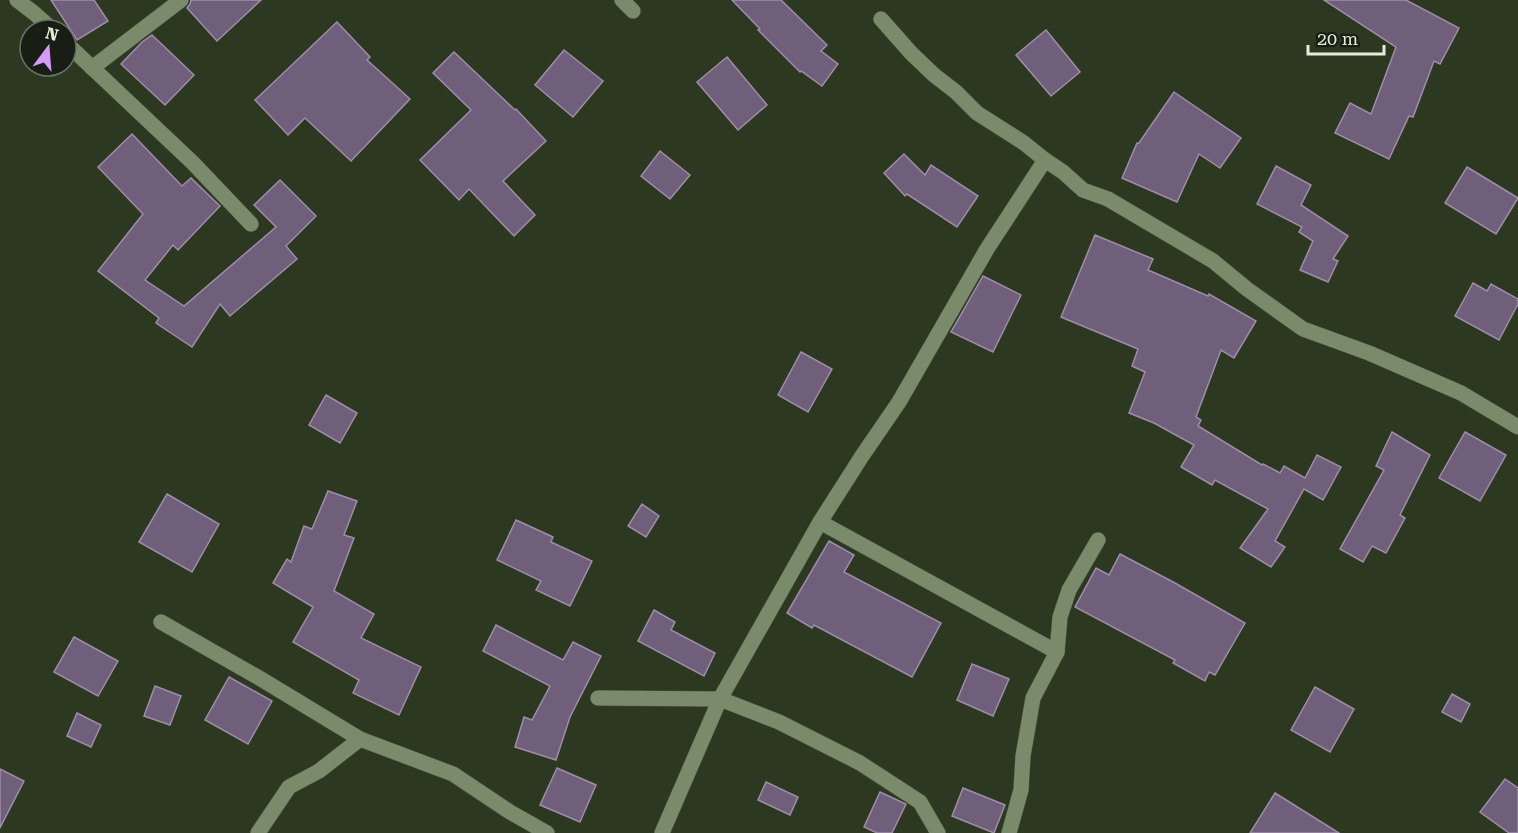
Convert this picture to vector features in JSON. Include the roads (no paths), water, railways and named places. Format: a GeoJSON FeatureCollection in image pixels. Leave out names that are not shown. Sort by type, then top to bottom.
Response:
{"type":"FeatureCollection","features":[{"type":"Feature","properties":{"kind":"street"},"geometry":{"type":"LineString","coordinates":[[17,0],[40,18]]}},
{"type":"Feature","properties":{"kind":"street"},"geometry":{"type":"LineString","coordinates":[[92,68],[181,0]]}},
{"type":"Feature","properties":{"kind":"street"},"geometry":{"type":"LineString","coordinates":[[880,19],[911,53],[977,113],[1024,143],[1083,190],[1108,199],[1213,261],[1247,289],[1303,329],[1369,353],[1461,393],[1518,428]]}},
{"type":"Feature","properties":{"kind":"street"},"geometry":{"type":"LineString","coordinates":[[78,55],[193,164],[251,224]]}},
{"type":"Feature","properties":{"kind":"street"},"geometry":{"type":"LineString","coordinates":[[663,833],[720,699],[820,522],[899,402],[987,249],[1045,160]]}},
{"type":"Feature","properties":{"kind":"street"},"geometry":{"type":"LineString","coordinates":[[820,522],[1058,652]]}},
{"type":"Feature","properties":{"kind":"street"},"geometry":{"type":"LineString","coordinates":[[1009,833],[1021,790],[1023,756],[1033,698],[1058,652],[1060,617],[1069,590],[1098,540]]}},
{"type":"Feature","properties":{"kind":"street"},"geometry":{"type":"LineString","coordinates":[[161,622],[360,739],[453,774],[510,812],[547,833]]}},
{"type":"Feature","properties":{"kind":"street"},"geometry":{"type":"LineString","coordinates":[[598,698],[720,699],[779,722],[860,762],[920,802],[938,833]]}},
{"type":"Feature","properties":{"kind":"street"},"geometry":{"type":"LineString","coordinates":[[258,833],[289,788],[319,771],[360,739]]}}]}
